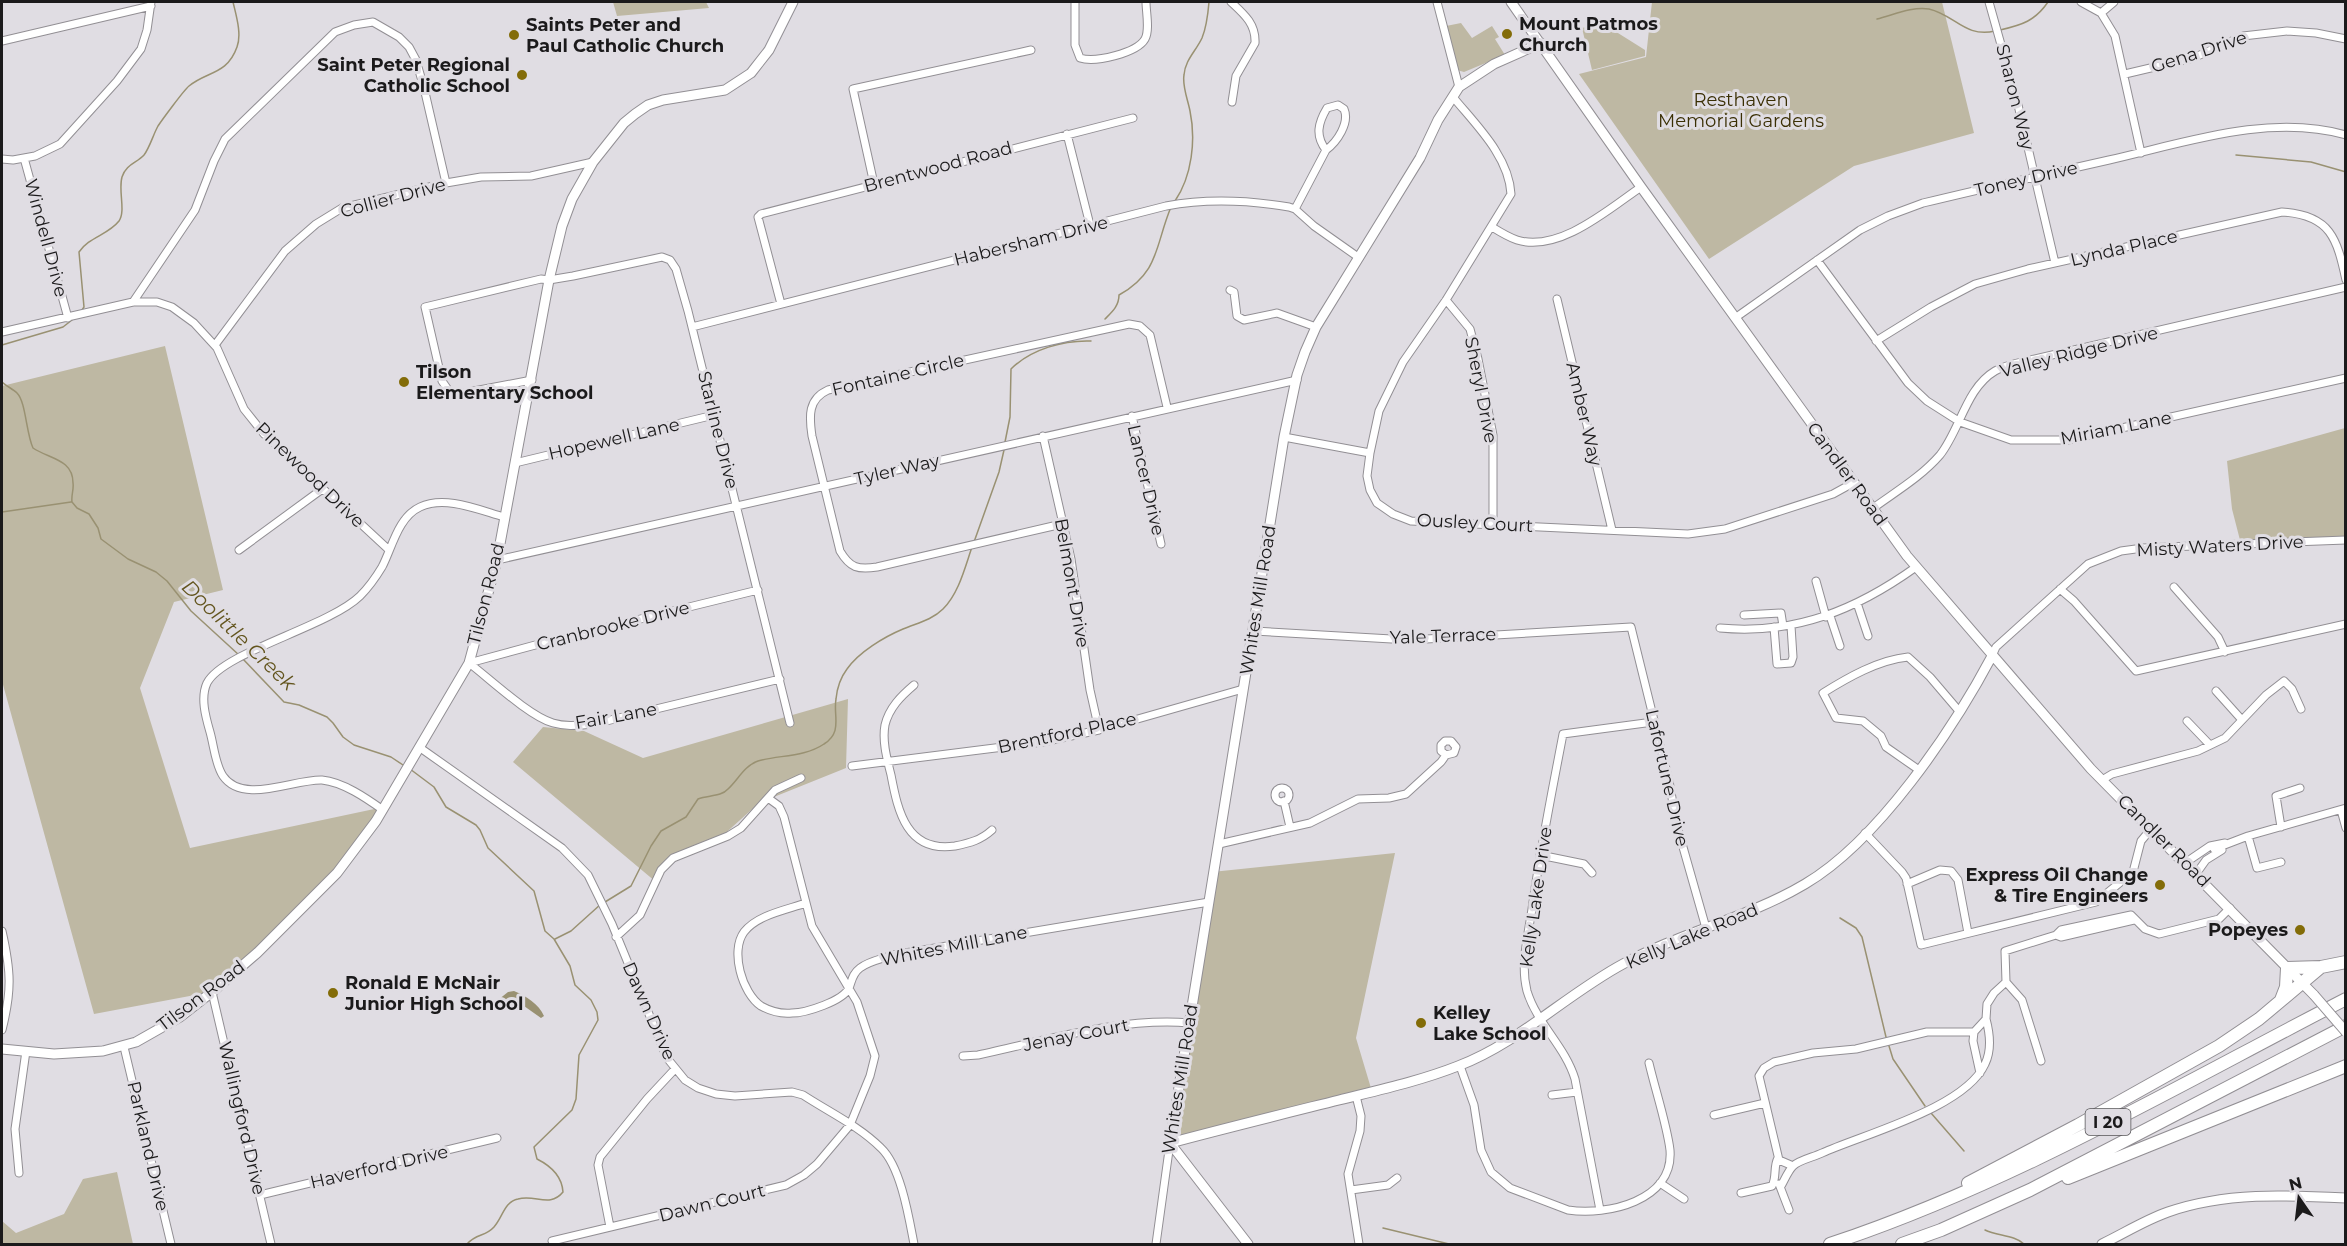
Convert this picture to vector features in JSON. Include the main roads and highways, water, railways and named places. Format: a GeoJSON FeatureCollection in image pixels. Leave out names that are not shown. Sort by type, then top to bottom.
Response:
{"type":"FeatureCollection","features":[{"type":"Feature","properties":{"kind":"highway"},"geometry":{"type":"LineString","coordinates":[[2280,1001],[2286,987],[2288,968],[2321,967],[2346,962]]}},
{"type":"Feature","properties":{"kind":"highway"},"geometry":{"type":"LineString","coordinates":[[1864,1233],[1935,1200],[2165,1077],[2240,1033],[2321,967]]}},
{"type":"Feature","properties":{"kind":"highway","name":"I 20"},"geometry":{"type":"LineString","coordinates":[[1830,1245],[1940,1203],[2025,1166],[2346,999]]}},
{"type":"Feature","properties":{"kind":"highway","name":"I 20"},"geometry":{"type":"LineString","coordinates":[[1902,1245],[1967,1219],[2061,1174],[2346,1026]]}},
{"type":"Feature","properties":{"kind":"highway"},"geometry":{"type":"LineString","coordinates":[[1967,1219],[2346,1066]]}},
{"type":"Feature","properties":{"kind":"waterway"},"geometry":{"type":"LineString","coordinates":[[82,310],[84,307],[79,252],[119,221],[122,212],[122,177],[129,166],[144,155],[158,126],[178,99],[189,86],[222,68],[233,56],[239,36],[233,2]]}},
{"type":"Feature","properties":{"kind":"waterway"},"geometry":{"type":"LineString","coordinates":[[1175,201],[1189,169],[1193,134],[1184,84],[1185,70],[1204,34],[1209,2]]}},
{"type":"Feature","properties":{"kind":"waterway"},"geometry":{"type":"LineString","coordinates":[[2000,30],[2027,21],[2038,14],[2048,2]]}},
{"type":"Feature","properties":{"kind":"waterway"},"geometry":{"type":"LineString","coordinates":[[1877,19],[1923,8],[1938,12],[1968,29],[1995,31]]}},
{"type":"Feature","properties":{"kind":"waterway"},"geometry":{"type":"LineString","coordinates":[[2236,155],[2311,162],[2346,172]]}},
{"type":"Feature","properties":{"kind":"waterway"},"geometry":{"type":"LineString","coordinates":[[1105,319],[1116,306],[1119,295],[1142,277],[1149,267],[1171,207]]}},
{"type":"Feature","properties":{"kind":"waterway"},"geometry":{"type":"LineString","coordinates":[[2,345],[63,327],[72,320]]}},
{"type":"Feature","properties":{"kind":"waterway"},"geometry":{"type":"LineString","coordinates":[[1005,442],[1010,417],[1011,369],[1028,356],[1048,347],[1070,342],[1091,341]]}},
{"type":"Feature","properties":{"kind":"waterway","name":"Doolittle Creek"},"geometry":{"type":"LineString","coordinates":[[2,382],[20,397],[33,448],[65,464],[69,469],[73,483],[72,502],[77,508],[89,514],[98,528],[101,539],[128,559],[156,572],[167,581],[191,611],[239,655]]}},
{"type":"Feature","properties":{"kind":"waterway"},"geometry":{"type":"LineString","coordinates":[[974,542],[999,472],[1004,450]]}},
{"type":"Feature","properties":{"kind":"waterway"},"geometry":{"type":"LineString","coordinates":[[2,512],[71,502]]}},
{"type":"Feature","properties":{"kind":"waterway"},"geometry":{"type":"LineString","coordinates":[[605,902],[631,886],[661,831],[686,817],[698,799],[725,792],[753,763],[800,754],[817,748],[830,739],[836,723],[837,691],[847,669],[865,651],[880,641],[939,613],[949,603],[957,588],[972,547]]}},
{"type":"Feature","properties":{"kind":"waterway","name":"Doolittle Creek"},"geometry":{"type":"LineString","coordinates":[[242,658],[284,702],[299,705],[327,717],[343,737],[354,745],[391,757],[403,765]]}},
{"type":"Feature","properties":{"kind":"waterway","name":"Doolittle Creek"},"geometry":{"type":"LineString","coordinates":[[410,769],[434,787],[446,807],[476,825],[488,848],[534,891],[545,931],[554,939],[570,966],[575,985],[591,1000],[598,1020],[579,1055],[576,1099],[572,1110],[534,1147],[537,1159],[547,1165],[558,1177],[563,1192],[558,1197],[548,1200],[524,1198],[513,1201],[491,1230],[467,1244]]}},
{"type":"Feature","properties":{"kind":"waterway"},"geometry":{"type":"LineString","coordinates":[[555,939],[571,931],[601,904]]}},
{"type":"Feature","properties":{"kind":"waterway"},"geometry":{"type":"LineString","coordinates":[[1840,918],[1856,928],[1862,937],[1886,1037]]}},
{"type":"Feature","properties":{"kind":"waterway"},"geometry":{"type":"LineString","coordinates":[[1889,1046],[1893,1059],[1925,1106]]}},
{"type":"Feature","properties":{"kind":"waterway"},"geometry":{"type":"LineString","coordinates":[[1931,1113],[1964,1151]]}},
{"type":"Feature","properties":{"kind":"waterway"},"geometry":{"type":"LineString","coordinates":[[1383,1228],[1449,1244]]}},
{"type":"Feature","properties":{"kind":"waterway"},"geometry":{"type":"LineString","coordinates":[[1985,1230],[2016,1239],[2024,1244]]}},
{"type":"Feature","properties":{"kind":"place","name":"Mount Patmos Church"},"geometry":{"type":"Point","coordinates":[1507,34]}},
{"type":"Feature","properties":{"kind":"place","name":"Saints Peter and Paul Catholic Church"},"geometry":{"type":"Point","coordinates":[514,35]}},
{"type":"Feature","properties":{"kind":"place","name":"Saint Peter Regional Catholic School"},"geometry":{"type":"Point","coordinates":[522,75]}},
{"type":"Feature","properties":{"kind":"place","name":"Tilson Elementary School"},"geometry":{"type":"Point","coordinates":[404,382]}},
{"type":"Feature","properties":{"kind":"place","name":"Express Oil Change & Tire Engineers"},"geometry":{"type":"Point","coordinates":[2160,885]}},
{"type":"Feature","properties":{"kind":"place","name":"Popeyes"},"geometry":{"type":"Point","coordinates":[2300,930]}},
{"type":"Feature","properties":{"kind":"place","name":"Ronald E McNair Junior High School"},"geometry":{"type":"Point","coordinates":[333,993]}},
{"type":"Feature","properties":{"kind":"place","name":"Kelley Lake School"},"geometry":{"type":"Point","coordinates":[1421,1023]}},
{"type":"Feature","properties":{"kind":"park label","name":"Resthaven Memorial Gardens"},"geometry":{"type":"Point","coordinates":[1741,110]}}]}
